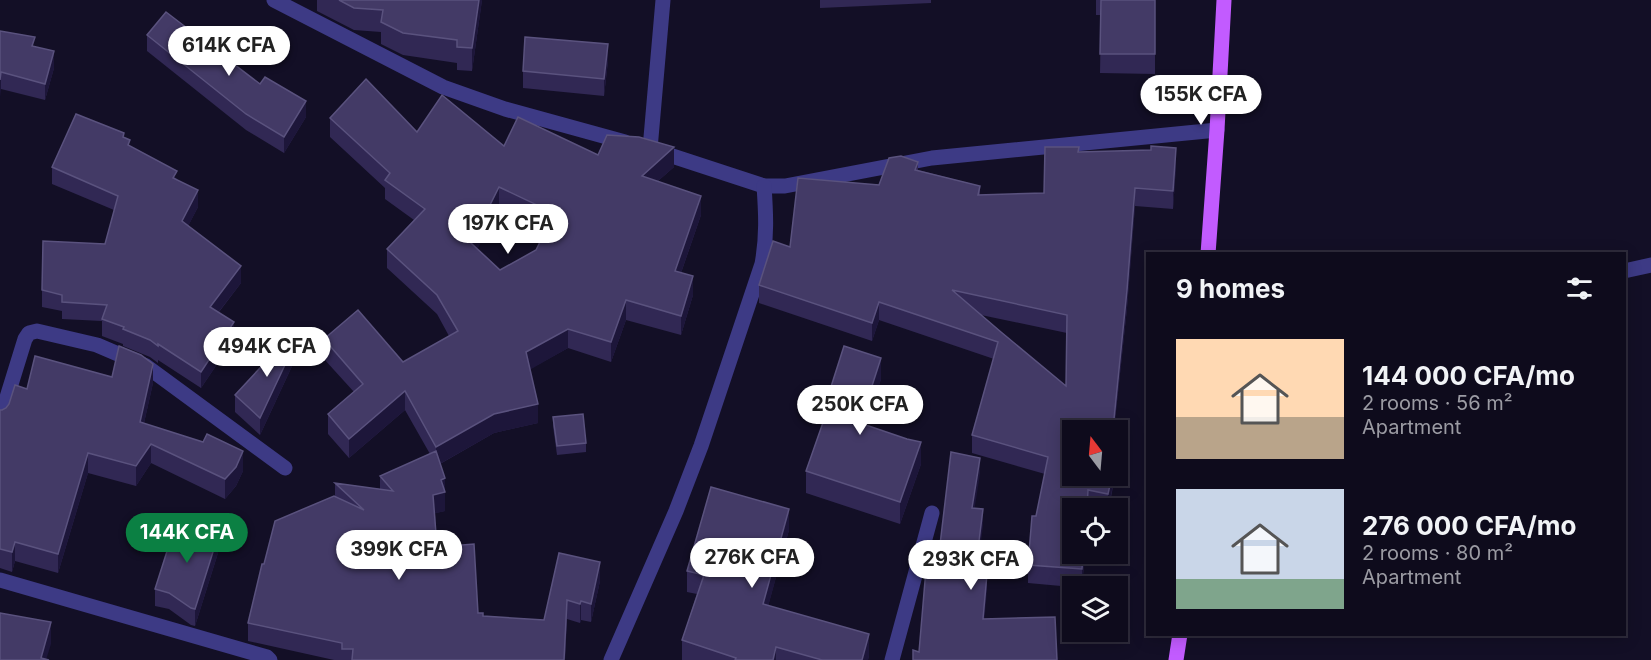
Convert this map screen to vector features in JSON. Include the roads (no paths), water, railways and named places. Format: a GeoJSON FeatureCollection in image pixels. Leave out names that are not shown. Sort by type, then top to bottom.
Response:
{"type":"FeatureCollection","features":[{"type":"Feature","properties":{"kind":"main road"},"geometry":{"type":"LineString","coordinates":[[1208,252],[1224,0]]}},
{"type":"Feature","properties":{"kind":"main road"},"geometry":{"type":"LineString","coordinates":[[1176,660],[1180,636]]}},
{"type":"Feature","properties":{"kind":"street"},"geometry":{"type":"LineString","coordinates":[[274,0],[443,87],[505,109],[650,149],[764,186],[785,186],[932,158],[1217,130]]}},
{"type":"Feature","properties":{"kind":"street"},"geometry":{"type":"LineString","coordinates":[[650,149],[663,0]]}},
{"type":"Feature","properties":{"kind":"street"},"geometry":{"type":"LineString","coordinates":[[611,660],[676,511],[701,446],[762,264],[766,240],[764,186]]}},
{"type":"Feature","properties":{"kind":"street"},"geometry":{"type":"LineString","coordinates":[[1626,270],[1651,264]]}},
{"type":"Feature","properties":{"kind":"street"},"geometry":{"type":"LineString","coordinates":[[0,420],[26,339],[29,333],[38,331],[97,345],[146,366],[285,468]]}},
{"type":"Feature","properties":{"kind":"street"},"geometry":{"type":"LineString","coordinates":[[892,660],[932,513]]}},
{"type":"Feature","properties":{"kind":"street"},"geometry":{"type":"LineString","coordinates":[[0,580],[267,657],[270,660]]}}]}
